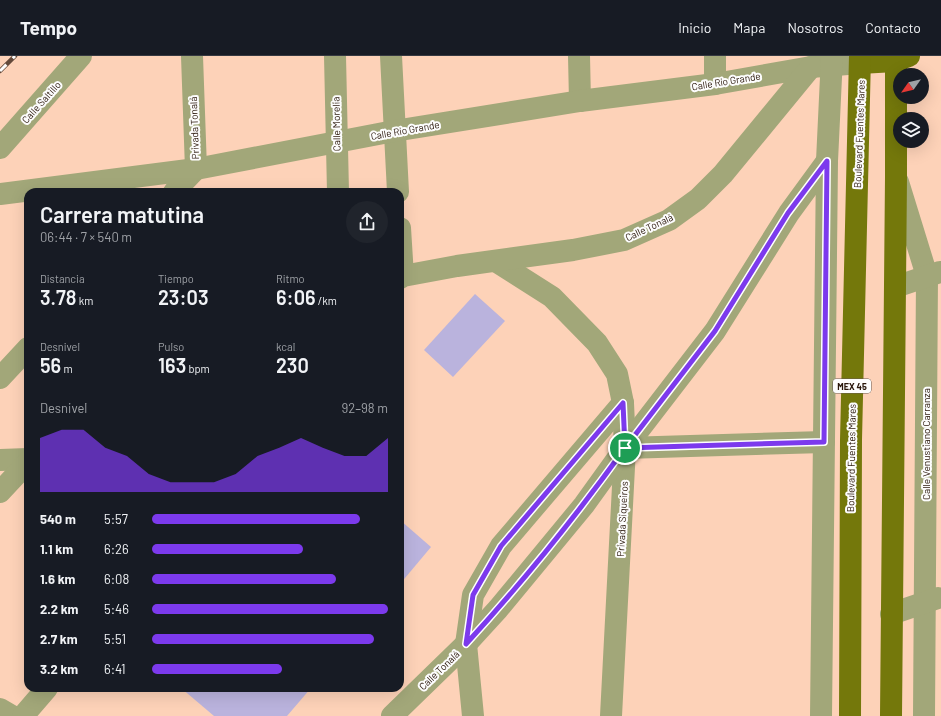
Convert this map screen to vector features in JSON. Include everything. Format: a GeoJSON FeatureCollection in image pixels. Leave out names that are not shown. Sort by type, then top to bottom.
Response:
{"type":"FeatureCollection","features":[{"type":"Feature","properties":{"kind":"main road"},"geometry":{"type":"LineString","coordinates":[[860,60],[900,58],[896,177],[890,716]]}},
{"type":"Feature","properties":{"kind":"main road","name":"Boulevard Fuentes Mares"},"geometry":{"type":"LineString","coordinates":[[850,716],[851,440],[860,60]]}},
{"type":"Feature","properties":{"kind":"street","name":"Calle Saltillo"},"geometry":{"type":"LineString","coordinates":[[0,148],[81,56]]}},
{"type":"Feature","properties":{"kind":"street","name":"Privada Tonalá"},"geometry":{"type":"LineString","coordinates":[[178,188],[196,169],[192,56]]}},
{"type":"Feature","properties":{"kind":"street","name":"Calle Morelia"},"geometry":{"type":"LineString","coordinates":[[335,56],[338,188]]}},
{"type":"Feature","properties":{"kind":"street"},"geometry":{"type":"LineString","coordinates":[[391,56],[398,188]]}},
{"type":"Feature","properties":{"kind":"street"},"geometry":{"type":"LineString","coordinates":[[579,56],[580,101]]}},
{"type":"Feature","properties":{"kind":"street"},"geometry":{"type":"LineString","coordinates":[[715,56],[715,84]]}},
{"type":"Feature","properties":{"kind":"street"},"geometry":{"type":"LineString","coordinates":[[820,716],[827,161],[825,63],[860,60]]}},
{"type":"Feature","properties":{"kind":"street","name":"Calle Río Grande"},"geometry":{"type":"LineString","coordinates":[[47,188],[196,169],[394,132],[580,101],[715,84],[825,63]]}},
{"type":"Feature","properties":{"kind":"street","name":"Calle Tonalá"},"geometry":{"type":"LineString","coordinates":[[404,276],[457,266],[497,262],[624,240],[669,220],[698,199],[723,174],[825,63]]}},
{"type":"Feature","properties":{"kind":"street","name":"Calle Tonalá"},"geometry":{"type":"LineString","coordinates":[[392,716],[466,644],[498,609],[584,505],[625,448],[715,331],[788,213],[827,161]]}},
{"type":"Feature","properties":{"kind":"street","name":"Calle Venustiano Carranza"},"geometry":{"type":"LineString","coordinates":[[896,177],[934,274],[933,600],[924,716]]}},
{"type":"Feature","properties":{"kind":"street","name":"Calle Río Grande"},"geometry":{"type":"LineString","coordinates":[[0,194],[24,191]]}},
{"type":"Feature","properties":{"kind":"street","name":"Privada Siqueiros"},"geometry":{"type":"LineString","coordinates":[[497,262],[552,297],[577,320],[597,344],[617,374],[623,403],[625,448],[611,716]]}},
{"type":"Feature","properties":{"kind":"street"},"geometry":{"type":"LineString","coordinates":[[895,287],[934,274]]}},
{"type":"Feature","properties":{"kind":"street"},"geometry":{"type":"LineString","coordinates":[[0,378],[24,352]]}},
{"type":"Feature","properties":{"kind":"street"},"geometry":{"type":"LineString","coordinates":[[473,716],[466,644],[473,595],[501,546],[623,403]]}},
{"type":"Feature","properties":{"kind":"street"},"geometry":{"type":"LineString","coordinates":[[625,448],[824,442]]}},
{"type":"Feature","properties":{"kind":"street"},"geometry":{"type":"LineString","coordinates":[[0,460],[24,461]]}},
{"type":"Feature","properties":{"kind":"street"},"geometry":{"type":"LineString","coordinates":[[0,492],[24,465]]}},
{"type":"Feature","properties":{"kind":"street"},"geometry":{"type":"LineString","coordinates":[[891,614],[933,600]]}},
{"type":"Feature","properties":{"kind":"street"},"geometry":{"type":"LineString","coordinates":[[23,716],[44,692]]}},
{"type":"Feature","properties":{"kind":"street"},"geometry":{"type":"LineString","coordinates":[[0,709],[12,716]]}},
{"type":"Feature","properties":{"kind":"shaded area"},"geometry":{"type":"Polygon","coordinates":[[[475,294],[505,321],[453,377],[424,350],[475,294]]]}},
{"type":"Feature","properties":{"kind":"shaded area"},"geometry":{"type":"Polygon","coordinates":[[[404,523],[431,547],[404,579],[404,523]]]}},
{"type":"Feature","properties":{"kind":"shaded area"},"geometry":{"type":"Polygon","coordinates":[[[186,692],[308,692],[287,716],[214,716],[186,692]]]}},
{"type":"Feature","properties":{"kind":"railway"},"geometry":{"type":"LineString","coordinates":[[0,71],[15,56]]}},
{"type":"Feature","properties":{"kind":"route"},"geometry":{"type":"LineString","coordinates":[[625,448],[584,505],[498,609],[466,644],[473,595],[501,546],[623,403],[625,448],[824,442],[827,161],[788,213],[715,331],[625,448]]}}]}
